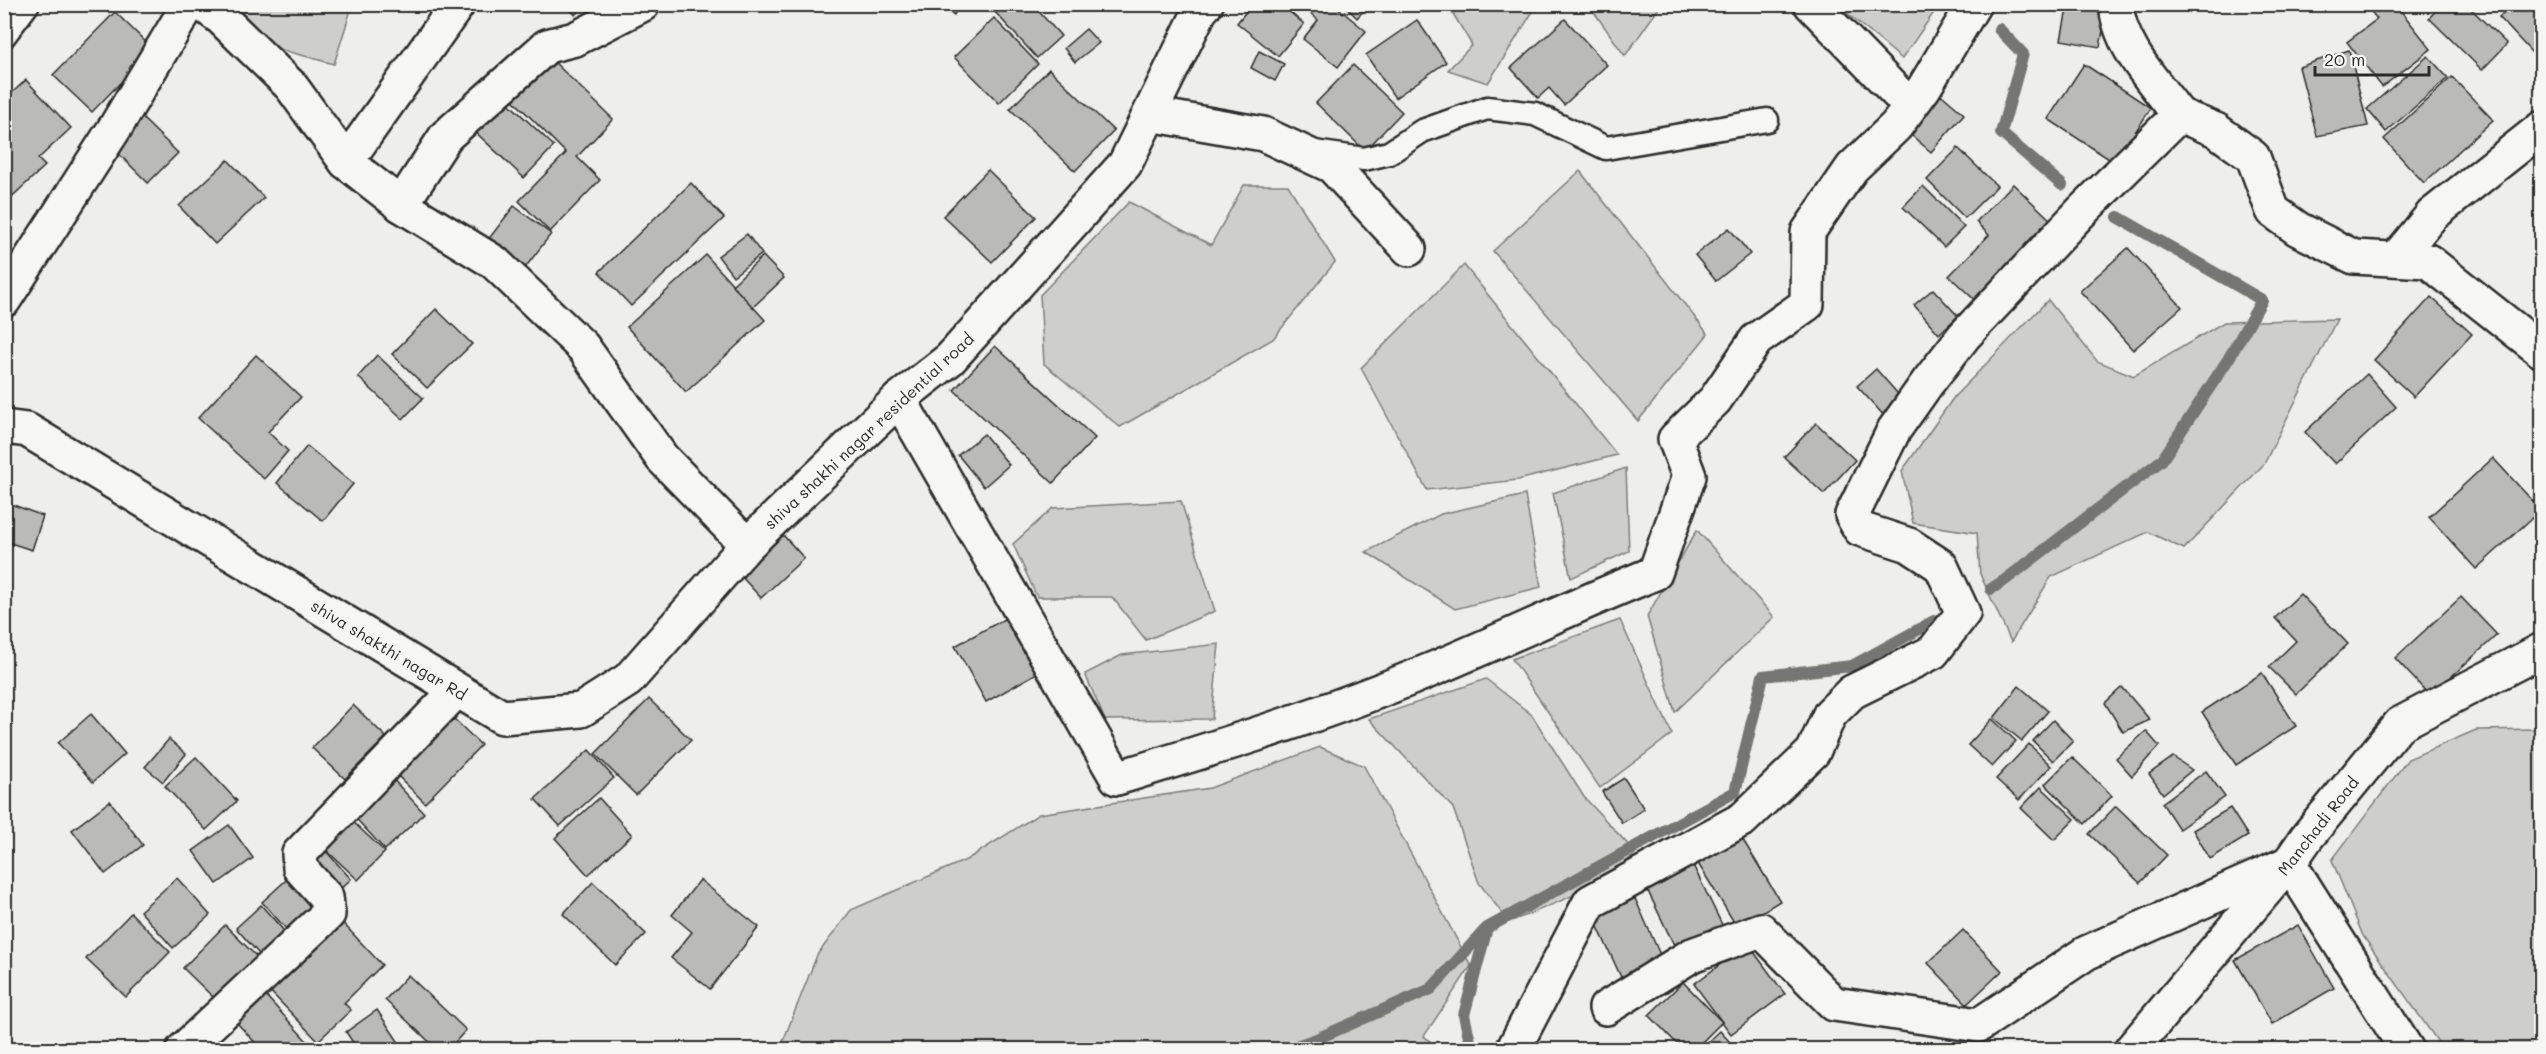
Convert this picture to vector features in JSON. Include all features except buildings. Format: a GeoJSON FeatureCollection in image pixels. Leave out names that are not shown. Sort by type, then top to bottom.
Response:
{"type":"FeatureCollection","features":[{"type":"Feature","properties":{"kind":"street"},"geometry":{"type":"LineString","coordinates":[[4,300],[116,126],[189,4]]}},
{"type":"Feature","properties":{"kind":"street"},"geometry":{"type":"LineString","coordinates":[[202,4],[221,18],[291,86],[345,162],[401,205],[494,262],[583,347],[662,458],[747,545]]}},
{"type":"Feature","properties":{"kind":"street"},"geometry":{"type":"LineString","coordinates":[[345,162],[458,4]]}},
{"type":"Feature","properties":{"kind":"street"},"geometry":{"type":"LineString","coordinates":[[401,205],[446,136],[547,46],[575,39],[643,4]]}},
{"type":"Feature","properties":{"kind":"street"},"geometry":{"type":"LineString","coordinates":[[1811,4],[1910,106]]}},
{"type":"Feature","properties":{"kind":"street"},"geometry":{"type":"LineString","coordinates":[[899,399],[1117,778],[1259,734],[1425,672],[1579,603],[1655,573],[1689,476],[1675,440],[1715,400],[1755,340],[1807,304],[1808,232],[1852,168],[1896,126],[1974,4]]}},
{"type":"Feature","properties":{"kind":"street"},"geometry":{"type":"LineString","coordinates":[[2116,4],[2117,15],[2129,47],[2179,115],[2216,130],[2253,157],[2273,211],[2298,230],[2354,257],[2428,261],[2541,351]]}},
{"type":"Feature","properties":{"kind":"street","name":"shiva shakhi nagar residential road"},"geometry":{"type":"LineString","coordinates":[[747,545],[899,399],[950,359],[1125,164],[1149,114],[1192,7]]}},
{"type":"Feature","properties":{"kind":"street"},"geometry":{"type":"LineString","coordinates":[[1149,114],[1263,134],[1332,166],[1409,249]]}},
{"type":"Feature","properties":{"kind":"street"},"geometry":{"type":"LineString","coordinates":[[1513,1050],[1590,902],[1743,819],[1813,752],[1830,714],[1852,692],[1933,652],[1963,613],[1941,566],[1909,545],[1860,529],[1852,514],[1894,430],[1964,336],[2081,212],[2179,115]]}},
{"type":"Feature","properties":{"kind":"street"},"geometry":{"type":"LineString","coordinates":[[2396,259],[2432,214],[2541,128]]}},
{"type":"Feature","properties":{"kind":"street","name":"shiva shakthi nagar Rd"},"geometry":{"type":"LineString","coordinates":[[4,427],[27,430],[502,717],[581,710],[628,680],[747,545]]}},
{"type":"Feature","properties":{"kind":"street","name":"Manchadi Road"},"geometry":{"type":"LineString","coordinates":[[2131,1050],[2289,863],[2307,837],[2400,724],[2534,661]]}},
{"type":"Feature","properties":{"kind":"street"},"geometry":{"type":"LineString","coordinates":[[183,1050],[328,914],[326,897],[300,868],[299,854],[456,691]]}},
{"type":"Feature","properties":{"kind":"street"},"geometry":{"type":"LineString","coordinates":[[1606,1008],[1692,955],[1761,930],[1834,1004],[1979,1025],[2086,953],[2289,863],[2407,1050]]}},
{"type":"Feature","properties":{"kind":"lane"},"geometry":{"type":"LineString","coordinates":[[4,36],[28,4]]}},
{"type":"Feature","properties":{"kind":"lane"},"geometry":{"type":"LineString","coordinates":[[1298,150],[1364,159],[1389,153],[1422,131],[1487,108],[1535,114],[1606,148],[1767,120]]}},
{"type":"Feature","properties":{"kind":"shaded area"},"geometry":{"type":"Polygon","coordinates":[[[348,4],[350,13],[334,64],[264,45],[179,5],[348,4]]]}},
{"type":"Feature","properties":{"kind":"shaded area"},"geometry":{"type":"Polygon","coordinates":[[[1431,5],[1537,5],[1488,83],[1448,70],[1472,45],[1449,7],[1431,5]]]}},
{"type":"Feature","properties":{"kind":"shaded area"},"geometry":{"type":"Polygon","coordinates":[[[1589,5],[1661,5],[1625,56],[1589,5]]]}},
{"type":"Feature","properties":{"kind":"shaded area"},"geometry":{"type":"Polygon","coordinates":[[[1837,5],[1939,5],[1902,59],[1837,5]]]}},
{"type":"Feature","properties":{"kind":"shaded area"},"geometry":{"type":"Polygon","coordinates":[[[1580,171],[1708,334],[1638,421],[1493,251],[1580,171]]]}},
{"type":"Feature","properties":{"kind":"shaded area"},"geometry":{"type":"Polygon","coordinates":[[[1244,185],[1288,185],[1335,262],[1273,339],[1120,427],[1044,364],[1040,295],[1129,202],[1211,245],[1244,185]]]}},
{"type":"Feature","properties":{"kind":"shaded area"},"geometry":{"type":"Polygon","coordinates":[[[1464,265],[1617,455],[1518,480],[1427,490],[1361,368],[1464,265]]]}},
{"type":"Feature","properties":{"kind":"shaded area"},"geometry":{"type":"Polygon","coordinates":[[[2048,300],[2097,361],[2134,376],[2224,322],[2337,319],[2264,464],[2184,549],[2148,532],[2051,577],[2011,642],[1980,574],[1977,533],[1913,523],[1902,471],[1954,397],[2048,300]]]}},
{"type":"Feature","properties":{"kind":"shaded area"},"geometry":{"type":"Polygon","coordinates":[[[1626,468],[1629,551],[1571,578],[1553,493],[1626,468]]]}},
{"type":"Feature","properties":{"kind":"shaded area"},"geometry":{"type":"Polygon","coordinates":[[[1525,495],[1541,587],[1455,609],[1366,552],[1441,514],[1525,495]]]}},
{"type":"Feature","properties":{"kind":"shaded area"},"geometry":{"type":"Polygon","coordinates":[[[1181,501],[1215,611],[1146,640],[1112,597],[1037,597],[1013,544],[1053,508],[1181,501]]]}},
{"type":"Feature","properties":{"kind":"shaded area"},"geometry":{"type":"Polygon","coordinates":[[[1697,530],[1774,617],[1675,712],[1647,616],[1697,530]]]}},
{"type":"Feature","properties":{"kind":"shaded area"},"geometry":{"type":"Polygon","coordinates":[[[1620,620],[1672,734],[1600,788],[1512,659],[1620,620]]]}},
{"type":"Feature","properties":{"kind":"shaded area"},"geometry":{"type":"Polygon","coordinates":[[[1219,644],[1212,719],[1105,720],[1085,674],[1122,655],[1219,644]]]}},
{"type":"Feature","properties":{"kind":"shaded area"},"geometry":{"type":"Polygon","coordinates":[[[1486,679],[1532,715],[1584,797],[1636,853],[1607,876],[1576,894],[1509,922],[1479,883],[1453,808],[1369,719],[1486,679]]]}},
{"type":"Feature","properties":{"kind":"shaded area"},"geometry":{"type":"Polygon","coordinates":[[[2541,729],[2541,1049],[2443,1049],[2363,936],[2332,860],[2408,759],[2476,730],[2541,729]]]}},
{"type":"Feature","properties":{"kind":"shaded area"},"geometry":{"type":"Polygon","coordinates":[[[1320,747],[1364,766],[1471,966],[1424,1036],[1439,1049],[780,1049],[817,955],[851,910],[966,860],[1039,814],[1210,788],[1320,747]]]}},
{"type":"Feature","properties":{"kind":"waterway"},"geometry":{"type":"LineString","coordinates":[[1999,29],[2023,54],[2001,133],[2062,185]]}},
{"type":"Feature","properties":{"kind":"waterway"},"geometry":{"type":"LineString","coordinates":[[1991,589],[2162,460],[2229,358],[2262,300],[2118,217]]}},
{"type":"Feature","properties":{"kind":"waterway"},"geometry":{"type":"LineString","coordinates":[[1472,1050],[1464,1015],[1487,928],[1735,792],[1763,676],[1852,666],[1934,621]]}},
{"type":"Feature","properties":{"kind":"waterway"},"geometry":{"type":"LineString","coordinates":[[1284,1050],[1314,1040],[1431,989],[1485,930]]}}]}
